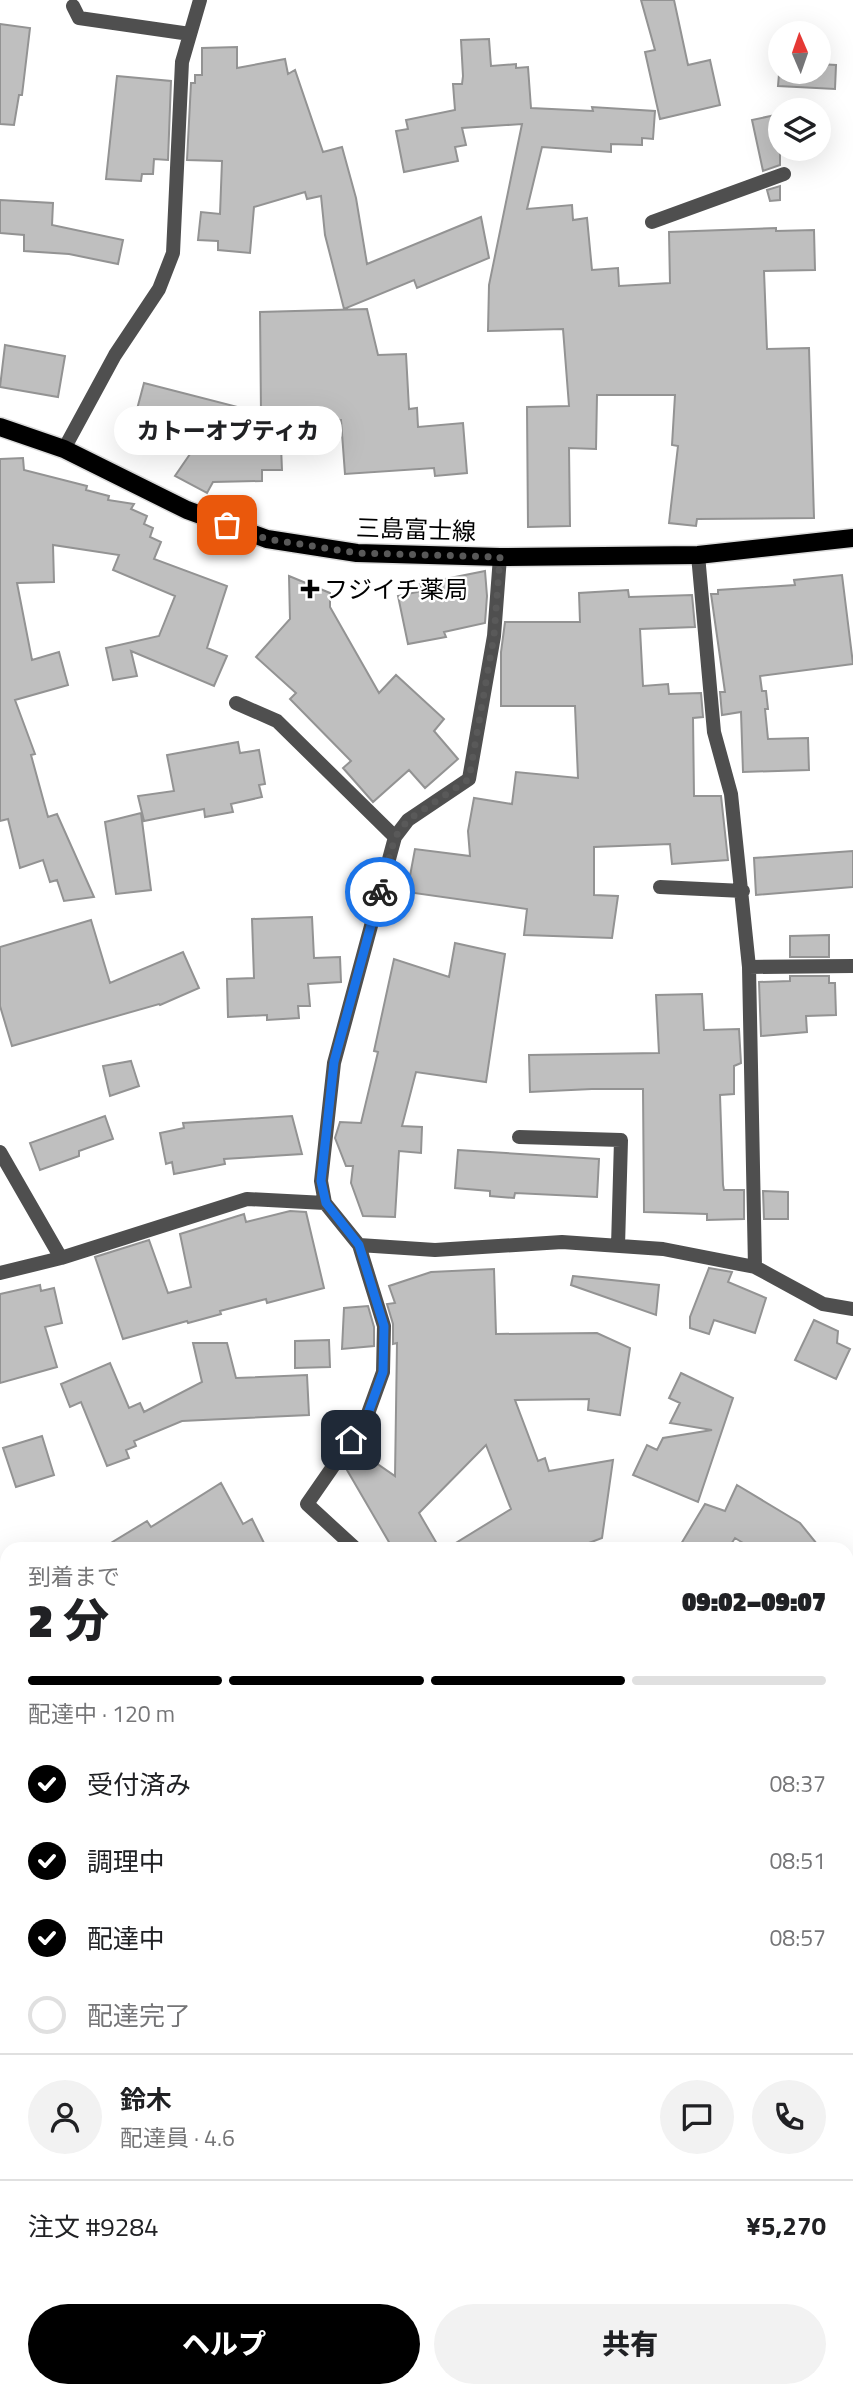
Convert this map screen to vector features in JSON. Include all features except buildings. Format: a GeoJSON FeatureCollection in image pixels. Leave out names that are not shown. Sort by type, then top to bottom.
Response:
{"type":"FeatureCollection","features":[{"type":"Feature","properties":{"kind":"main road","name":"三島富士線"},"geometry":{"type":"LineString","coordinates":[[0,427],[64,449],[187,510],[267,539],[357,553],[500,557],[698,555],[853,538]]}},
{"type":"Feature","properties":{"kind":"street"},"geometry":{"type":"LineString","coordinates":[[64,449],[115,355],[159,289],[173,253],[182,62],[200,0]]}},
{"type":"Feature","properties":{"kind":"street"},"geometry":{"type":"LineString","coordinates":[[73,6],[79,18],[190,34]]}},
{"type":"Feature","properties":{"kind":"street"},"geometry":{"type":"LineString","coordinates":[[652,222],[784,174]]}},
{"type":"Feature","properties":{"kind":"street"},"geometry":{"type":"LineString","coordinates":[[698,555],[714,732],[731,794],[743,891],[749,967],[755,1267]]}},
{"type":"Feature","properties":{"kind":"street"},"geometry":{"type":"LineString","coordinates":[[348,1542],[307,1504],[366,1419],[383,1372],[384,1326],[359,1245],[326,1203],[321,1181],[334,1062],[395,837],[408,820],[469,779],[494,636],[500,557]]}},
{"type":"Feature","properties":{"kind":"street"},"geometry":{"type":"LineString","coordinates":[[236,703],[277,721],[395,837]]}},
{"type":"Feature","properties":{"kind":"street"},"geometry":{"type":"LineString","coordinates":[[660,887],[743,891]]}},
{"type":"Feature","properties":{"kind":"street"},"geometry":{"type":"LineString","coordinates":[[749,967],[853,966]]}},
{"type":"Feature","properties":{"kind":"street"},"geometry":{"type":"LineString","coordinates":[[519,1137],[621,1140],[618,1246]]}},
{"type":"Feature","properties":{"kind":"street"},"geometry":{"type":"LineString","coordinates":[[0,1152],[61,1258]]}},
{"type":"Feature","properties":{"kind":"street"},"geometry":{"type":"LineString","coordinates":[[0,1273],[61,1258],[247,1199],[326,1203]]}},
{"type":"Feature","properties":{"kind":"street"},"geometry":{"type":"LineString","coordinates":[[359,1245],[435,1250],[562,1242],[663,1250],[755,1267],[823,1304],[853,1309]]}},
{"type":"Feature","properties":{"kind":"way so far"},"geometry":{"type":"LineString","coordinates":[[227,525],[267,539],[357,553],[500,557],[494,636],[469,779],[408,820],[395,837],[380,892]]}},
{"type":"Feature","properties":{"kind":"place","name":"カトーオプティカ"},"geometry":{"type":"Point","coordinates":[227,525]}},
{"type":"Feature","properties":{"kind":"place","name":"フジイチ薬局"},"geometry":{"type":"Point","coordinates":[310,589]}},
{"type":"Feature","properties":{"kind":"route"},"geometry":{"type":"LineString","coordinates":[[351,1440],[366,1419],[383,1372],[384,1326],[359,1245],[326,1203],[321,1181],[334,1062],[380,892]]}}]}
